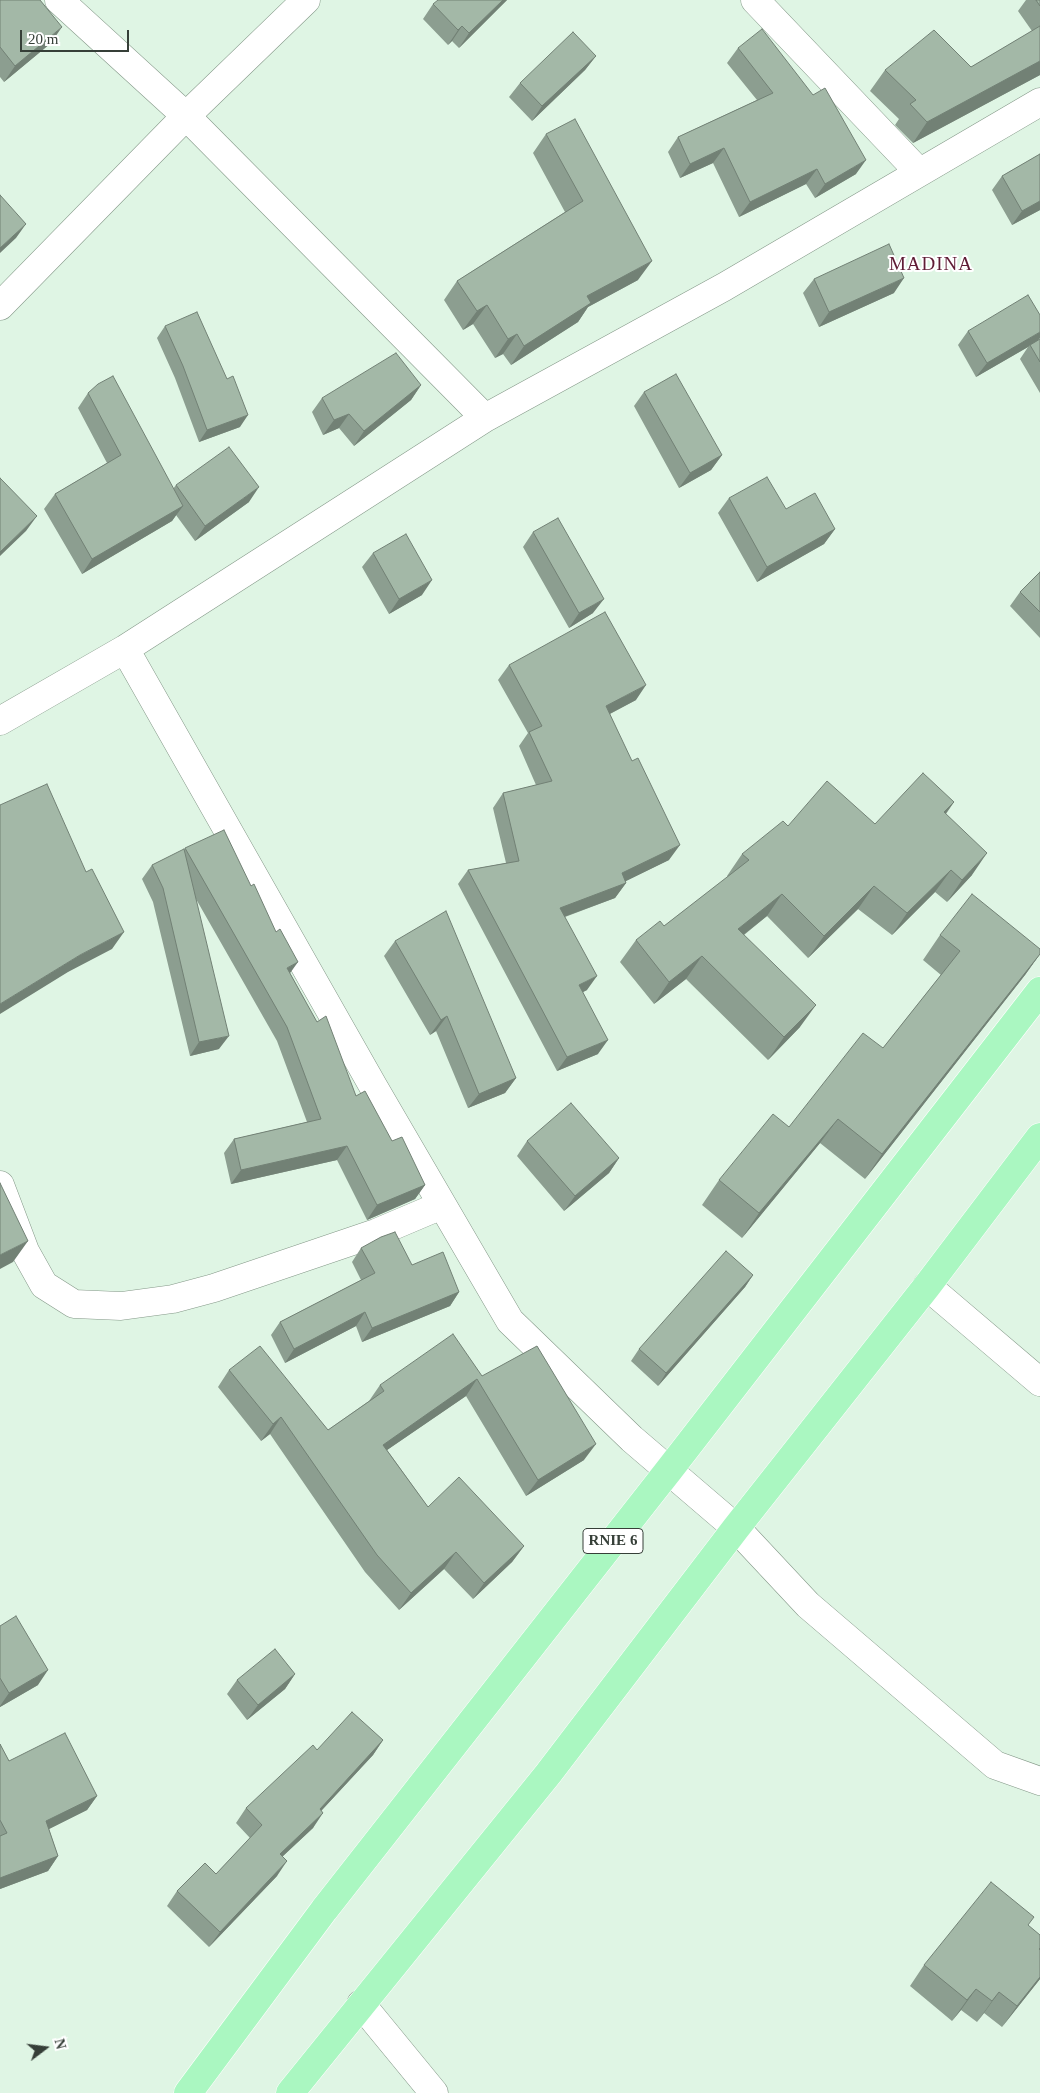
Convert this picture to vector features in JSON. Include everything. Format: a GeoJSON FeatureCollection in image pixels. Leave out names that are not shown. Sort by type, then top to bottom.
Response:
{"type":"FeatureCollection","features":[{"type":"Feature","properties":{"kind":"main road","name":"RNIE 6"},"geometry":{"type":"LineString","coordinates":[[188,2093],[324,1910],[669,1470],[1040,991]]}},
{"type":"Feature","properties":{"kind":"main road"},"geometry":{"type":"LineString","coordinates":[[290,2093],[548,1774],[736,1528],[927,1286],[1040,1137]]}},
{"type":"Feature","properties":{"kind":"street"},"geometry":{"type":"LineString","coordinates":[[59,0],[186,116],[486,418]]}},
{"type":"Feature","properties":{"kind":"street"},"geometry":{"type":"LineString","coordinates":[[0,306],[186,116],[306,0]]}},
{"type":"Feature","properties":{"kind":"street"},"geometry":{"type":"LineString","coordinates":[[755,0],[919,172]]}},
{"type":"Feature","properties":{"kind":"street"},"geometry":{"type":"LineString","coordinates":[[0,720],[125,650],[486,418],[724,287],[1040,102]]}},
{"type":"Feature","properties":{"kind":"street"},"geometry":{"type":"LineString","coordinates":[[125,650],[510,1321],[632,1439],[736,1528],[808,1605],[995,1765],[1040,1781]]}},
{"type":"Feature","properties":{"kind":"street"},"geometry":{"type":"LineString","coordinates":[[0,1185],[25,1251],[44,1285],[74,1304],[122,1306],[173,1299],[214,1288],[376,1233],[442,1205]]}},
{"type":"Feature","properties":{"kind":"street"},"geometry":{"type":"LineString","coordinates":[[927,1286],[1040,1382]]}},
{"type":"Feature","properties":{"kind":"street"},"geometry":{"type":"LineString","coordinates":[[361,2004],[434,2093]]}},
{"type":"Feature","properties":{"kind":"building"},"geometry":{"type":"Polygon","coordinates":[[[0,0],[40,0],[62,27],[15,66],[0,47],[0,0]]]}},
{"type":"Feature","properties":{"kind":"building"},"geometry":{"type":"Polygon","coordinates":[[[438,0],[503,0],[469,33],[462,26],[458,30],[433,4],[438,0]]]}},
{"type":"Feature","properties":{"kind":"building"},"geometry":{"type":"Polygon","coordinates":[[[1040,26],[1040,61],[927,122],[910,104],[916,100],[885,70],[934,30],[971,67],[1040,26]]]}},
{"type":"Feature","properties":{"kind":"building"},"geometry":{"type":"Polygon","coordinates":[[[762,29],[813,95],[825,88],[866,160],[825,184],[817,169],[750,202],[724,148],[690,164],[678,137],[773,93],[738,48],[762,29]]]}},
{"type":"Feature","properties":{"kind":"building"},"geometry":{"type":"Polygon","coordinates":[[[573,32],[596,56],[542,106],[520,83],[573,32]]]}},
{"type":"Feature","properties":{"kind":"building"},"geometry":{"type":"Polygon","coordinates":[[[575,119],[652,261],[587,296],[591,303],[524,346],[517,334],[508,339],[487,305],[477,311],[457,281],[583,201],[546,134],[575,119]]]}},
{"type":"Feature","properties":{"kind":"building"},"geometry":{"type":"Polygon","coordinates":[[[1040,154],[1040,201],[1022,211],[1002,176],[1040,154]]]}},
{"type":"Feature","properties":{"kind":"building"},"geometry":{"type":"Polygon","coordinates":[[[0,195],[26,224],[0,248],[0,195]]]}},
{"type":"Feature","properties":{"kind":"building"},"geometry":{"type":"Polygon","coordinates":[[[889,244],[904,278],[829,312],[814,279],[889,244]]]}},
{"type":"Feature","properties":{"kind":"building"},"geometry":{"type":"Polygon","coordinates":[[[1028,295],[1040,315],[1040,332],[987,363],[968,331],[1028,295]]]}},
{"type":"Feature","properties":{"kind":"building"},"geometry":{"type":"Polygon","coordinates":[[[197,312],[227,379],[233,376],[248,415],[207,430],[183,366],[165,326],[197,312]]]}},
{"type":"Feature","properties":{"kind":"building"},"geometry":{"type":"Polygon","coordinates":[[[1040,339],[1040,362],[1030,345],[1040,339]]]}},
{"type":"Feature","properties":{"kind":"building"},"geometry":{"type":"Polygon","coordinates":[[[396,353],[421,385],[364,431],[349,414],[334,420],[322,398],[396,353]]]}},
{"type":"Feature","properties":{"kind":"building"},"geometry":{"type":"Polygon","coordinates":[[[676,374],[722,455],[690,473],[644,392],[676,374]]]}},
{"type":"Feature","properties":{"kind":"building"},"geometry":{"type":"Polygon","coordinates":[[[113,376],[183,506],[92,559],[55,494],[121,455],[88,393],[98,384],[113,376]]]}},
{"type":"Feature","properties":{"kind":"building"},"geometry":{"type":"Polygon","coordinates":[[[229,447],[259,487],[205,526],[176,485],[229,447]]]}},
{"type":"Feature","properties":{"kind":"building"},"geometry":{"type":"Polygon","coordinates":[[[767,477],[786,509],[815,493],[835,529],[767,567],[729,498],[767,477]]]}},
{"type":"Feature","properties":{"kind":"building"},"geometry":{"type":"Polygon","coordinates":[[[0,478],[37,516],[0,552],[0,478]]]}},
{"type":"Feature","properties":{"kind":"building"},"geometry":{"type":"Polygon","coordinates":[[[558,518],[604,599],[579,613],[533,532],[558,518]]]}},
{"type":"Feature","properties":{"kind":"building"},"geometry":{"type":"Polygon","coordinates":[[[406,534],[432,580],[399,599],[373,553],[406,534]]]}},
{"type":"Feature","properties":{"kind":"building"},"geometry":{"type":"Polygon","coordinates":[[[1040,572],[1040,612],[1020,592],[1040,572]]]}},
{"type":"Feature","properties":{"kind":"building"},"geometry":{"type":"Polygon","coordinates":[[[605,612],[646,685],[606,706],[632,761],[638,758],[680,845],[622,873],[626,883],[560,908],[597,976],[579,985],[608,1040],[567,1057],[468,870],[519,861],[503,793],[552,781],[529,732],[542,726],[509,665],[605,612]]]}},
{"type":"Feature","properties":{"kind":"building"},"geometry":{"type":"Polygon","coordinates":[[[923,773],[954,802],[944,812],[987,853],[962,880],[951,870],[907,913],[874,886],[824,936],[782,894],[738,929],[816,1005],[784,1037],[702,956],[669,982],[636,940],[660,921],[664,926],[749,860],[742,854],[783,821],[788,826],[827,781],[875,824],[923,773]]]}},
{"type":"Feature","properties":{"kind":"building"},"geometry":{"type":"Polygon","coordinates":[[[47,784],[86,872],[92,869],[124,932],[80,955],[0,1004],[0,805],[47,784]]]}},
{"type":"Feature","properties":{"kind":"building"},"geometry":{"type":"Polygon","coordinates":[[[224,830],[251,886],[254,884],[276,932],[280,929],[298,962],[287,968],[317,1022],[326,1016],[356,1096],[365,1091],[392,1141],[402,1137],[425,1185],[377,1205],[347,1146],[241,1170],[234,1139],[321,1119],[287,1027],[185,848],[224,830]]]}},
{"type":"Feature","properties":{"kind":"building"},"geometry":{"type":"Polygon","coordinates":[[[184,849],[229,1036],[199,1042],[163,888],[152,865],[184,849]]]}},
{"type":"Feature","properties":{"kind":"building"},"geometry":{"type":"Polygon","coordinates":[[[972,894],[1040,949],[1040,954],[882,1154],[838,1119],[759,1213],[719,1180],[773,1114],[789,1127],[863,1033],[883,1048],[960,951],[940,935],[972,894]]]}},
{"type":"Feature","properties":{"kind":"building"},"geometry":{"type":"Polygon","coordinates":[[[446,911],[516,1078],[479,1094],[447,1016],[441,1020],[395,941],[446,911]]]}},
{"type":"Feature","properties":{"kind":"building"},"geometry":{"type":"Polygon","coordinates":[[[571,1103],[619,1158],[575,1196],[527,1141],[571,1103]]]}},
{"type":"Feature","properties":{"kind":"building"},"geometry":{"type":"Polygon","coordinates":[[[0,1183],[28,1241],[0,1255],[0,1183]]]}},
{"type":"Feature","properties":{"kind":"building"},"geometry":{"type":"Polygon","coordinates":[[[395,1232],[412,1265],[443,1252],[459,1292],[372,1328],[365,1312],[294,1349],[280,1322],[375,1273],[361,1248],[395,1232]]]}},
{"type":"Feature","properties":{"kind":"building"},"geometry":{"type":"Polygon","coordinates":[[[726,1251],[753,1275],[666,1373],[639,1349],[726,1251]]]}},
{"type":"Feature","properties":{"kind":"building"},"geometry":{"type":"Polygon","coordinates":[[[453,1334],[482,1376],[537,1346],[596,1444],[538,1480],[477,1379],[383,1445],[428,1507],[459,1477],[524,1546],[484,1583],[456,1552],[411,1593],[377,1555],[281,1417],[273,1424],[229,1370],[260,1346],[328,1430],[384,1391],[380,1385],[453,1334]]]}},
{"type":"Feature","properties":{"kind":"building"},"geometry":{"type":"Polygon","coordinates":[[[16,1616],[48,1670],[9,1693],[0,1678],[0,1626],[16,1616]]]}},
{"type":"Feature","properties":{"kind":"building"},"geometry":{"type":"Polygon","coordinates":[[[275,1649],[295,1674],[258,1705],[237,1680],[275,1649]]]}},
{"type":"Feature","properties":{"kind":"building"},"geometry":{"type":"Polygon","coordinates":[[[352,1712],[383,1740],[320,1809],[323,1813],[280,1854],[287,1861],[220,1932],[177,1891],[205,1863],[216,1874],[262,1825],[246,1808],[313,1745],[317,1750],[352,1712]]]}},
{"type":"Feature","properties":{"kind":"building"},"geometry":{"type":"Polygon","coordinates":[[[65,1733],[97,1796],[46,1821],[58,1856],[0,1878],[0,1836],[7,1833],[0,1820],[0,1744],[9,1761],[65,1733]]]}},
{"type":"Feature","properties":{"kind":"building"},"geometry":{"type":"Polygon","coordinates":[[[991,1882],[1034,1917],[1028,1925],[1040,1935],[1040,1977],[1017,2006],[999,1992],[992,2001],[976,1989],[967,2000],[924,1965],[991,1882]]]}},
{"type":"Feature","properties":{"kind":"district","name":"MADINA"},"geometry":{"type":"Point","coordinates":[931,265]}}]}
